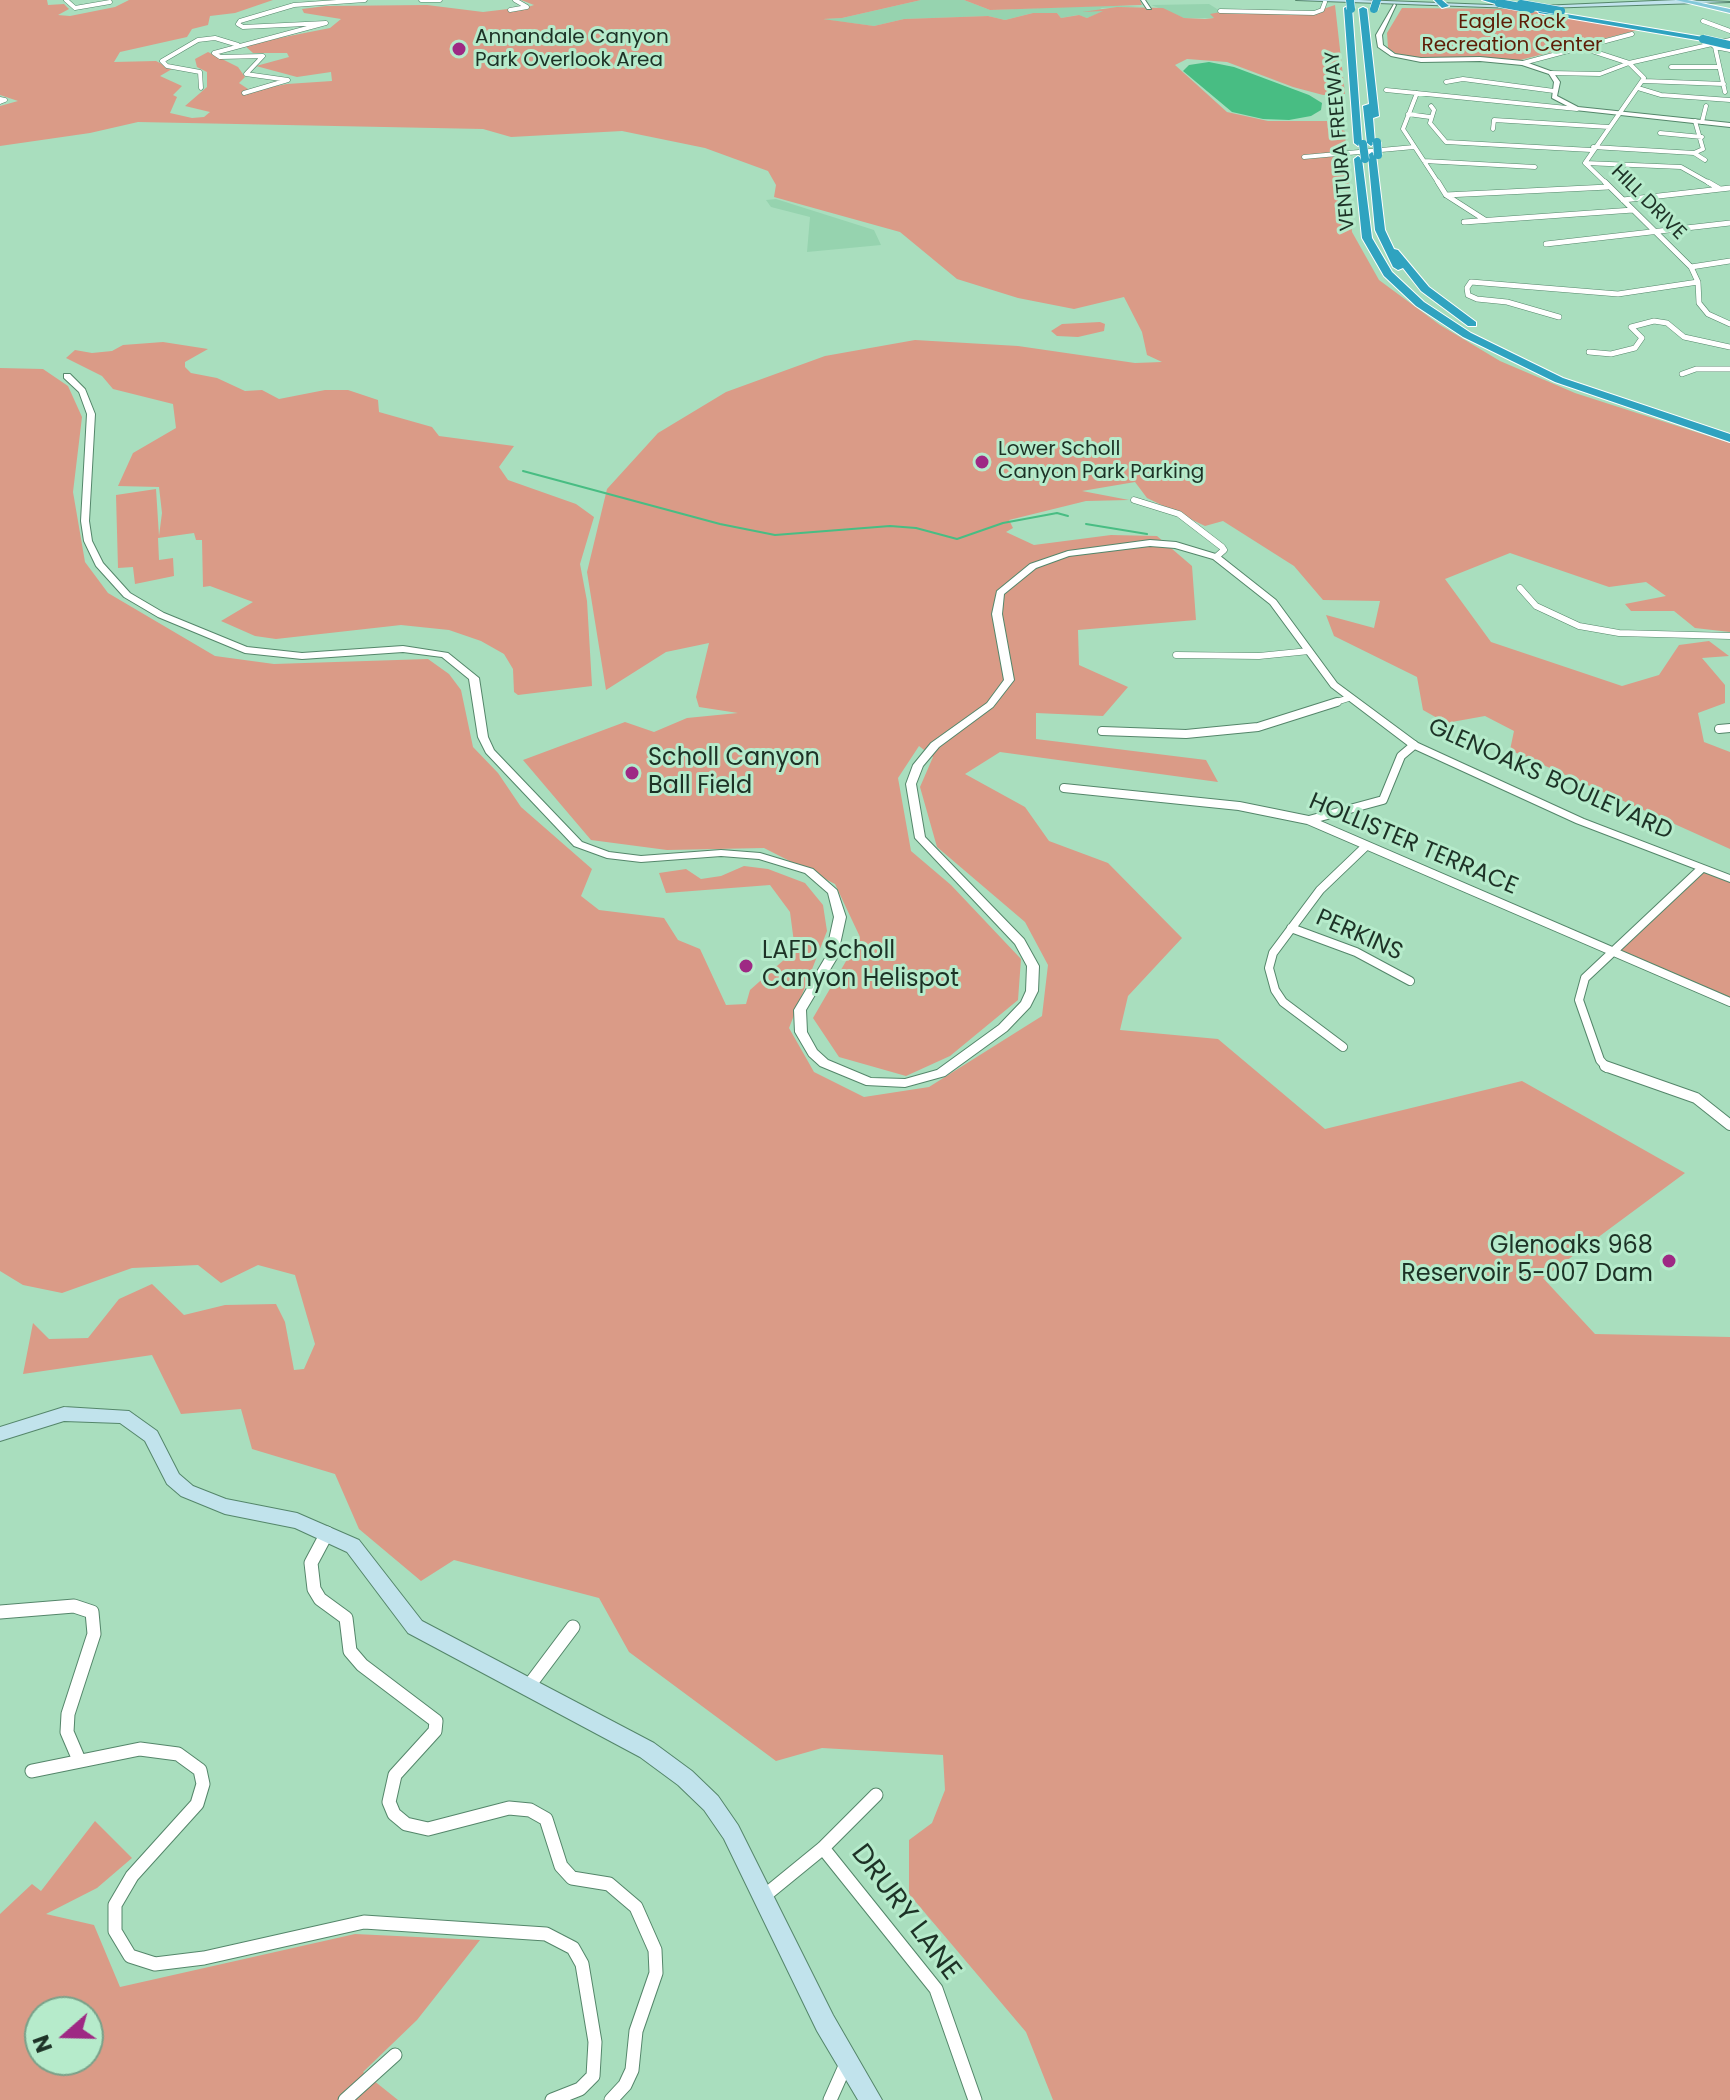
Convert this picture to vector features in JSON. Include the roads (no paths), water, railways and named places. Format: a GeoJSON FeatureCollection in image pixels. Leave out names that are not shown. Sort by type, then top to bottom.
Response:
{"type":"FeatureCollection","features":[{"type":"Feature","properties":{"kind":"highway"},"geometry":{"type":"LineString","coordinates":[[1486,0],[1561,11],[1710,42]]}},
{"type":"Feature","properties":{"kind":"highway"},"geometry":{"type":"LineString","coordinates":[[1501,1],[1730,44]]}},
{"type":"Feature","properties":{"kind":"highway"},"geometry":{"type":"LineString","coordinates":[[1352,4],[1365,115]]}},
{"type":"Feature","properties":{"kind":"highway","name":"VENTURA FREEWAY"},"geometry":{"type":"LineString","coordinates":[[1352,4],[1349,23],[1368,150]]}},
{"type":"Feature","properties":{"kind":"highway","name":"VENTURA FREEWAY"},"geometry":{"type":"LineString","coordinates":[[1352,4],[1365,30],[1367,238],[1388,274],[1443,320],[1497,351],[1572,385],[1730,438]]}},
{"type":"Feature","properties":{"kind":"highway"},"geometry":{"type":"LineString","coordinates":[[1365,30],[1371,26],[1376,4]]}},
{"type":"Feature","properties":{"kind":"highway"},"geometry":{"type":"LineString","coordinates":[[1368,150],[1383,242],[1398,267],[1436,304],[1493,341],[1545,366],[1730,430]]}},
{"type":"Feature","properties":{"kind":"main road"},"geometry":{"type":"LineString","coordinates":[[1299,0],[1394,5],[1442,2],[1613,6],[1680,0],[1730,0]]}},
{"type":"Feature","properties":{"kind":"main road"},"geometry":{"type":"LineString","coordinates":[[1680,0],[1730,11]]}},
{"type":"Feature","properties":{"kind":"main road"},"geometry":{"type":"LineString","coordinates":[[0,1434],[64,1414],[123,1416],[151,1436],[173,1479],[187,1491],[202,1499],[297,1521],[353,1546],[415,1627],[647,1750],[685,1778],[711,1803],[731,1832],[846,2064],[871,2100]]}},
{"type":"Feature","properties":{"kind":"street"},"geometry":{"type":"LineString","coordinates":[[66,0],[75,8],[110,2]]}},
{"type":"Feature","properties":{"kind":"street"},"geometry":{"type":"LineString","coordinates":[[244,93],[288,80],[246,74],[248,68],[263,56],[215,55],[240,44],[326,25],[320,21],[255,27],[238,24],[270,11],[316,2],[365,0]]}},
{"type":"Feature","properties":{"kind":"street"},"geometry":{"type":"LineString","coordinates":[[421,0],[440,0]]}},
{"type":"Feature","properties":{"kind":"street"},"geometry":{"type":"LineString","coordinates":[[510,10],[527,7],[515,0]]}},
{"type":"Feature","properties":{"kind":"street"},"geometry":{"type":"LineString","coordinates":[[1143,0],[1149,8]]}},
{"type":"Feature","properties":{"kind":"street"},"geometry":{"type":"LineString","coordinates":[[1220,11],[1314,13],[1322,10],[1325,2]]}},
{"type":"Feature","properties":{"kind":"street"},"geometry":{"type":"LineString","coordinates":[[1394,5],[1379,35],[1380,46],[1387,53],[1421,60],[1480,59],[1523,63],[1551,73],[1595,75],[1710,42],[1730,44]]}},
{"type":"Feature","properties":{"kind":"street"},"geometry":{"type":"LineString","coordinates":[[1703,21],[1730,31]]}},
{"type":"Feature","properties":{"kind":"street"},"geometry":{"type":"LineString","coordinates":[[1523,63],[1632,34]]}},
{"type":"Feature","properties":{"kind":"street"},"geometry":{"type":"LineString","coordinates":[[224,36],[240,44]]}},
{"type":"Feature","properties":{"kind":"street"},"geometry":{"type":"LineString","coordinates":[[201,88],[200,72],[167,66],[162,61],[198,40],[215,38],[240,44]]}},
{"type":"Feature","properties":{"kind":"street"},"geometry":{"type":"LineString","coordinates":[[1710,42],[1725,92]]}},
{"type":"Feature","properties":{"kind":"street"},"geometry":{"type":"LineString","coordinates":[[1583,48],[1629,63],[1644,81],[1724,84]]}},
{"type":"Feature","properties":{"kind":"street"},"geometry":{"type":"LineString","coordinates":[[1671,67],[1719,67]]}},
{"type":"Feature","properties":{"kind":"street"},"geometry":{"type":"LineString","coordinates":[[1551,73],[1557,82],[1554,91],[1556,100],[1577,109]]}},
{"type":"Feature","properties":{"kind":"street"},"geometry":{"type":"LineString","coordinates":[[1446,82],[1463,79],[1554,91]]}},
{"type":"Feature","properties":{"kind":"street","name":"HILL DRIVE"},"geometry":{"type":"LineString","coordinates":[[1644,81],[1592,148],[1585,163],[1691,267],[1698,282],[1699,303],[1717,321],[1730,324]]}},
{"type":"Feature","properties":{"kind":"street"},"geometry":{"type":"LineString","coordinates":[[1638,88],[1661,95],[1730,100]]}},
{"type":"Feature","properties":{"kind":"street"},"geometry":{"type":"LineString","coordinates":[[1386,90],[1730,125]]}},
{"type":"Feature","properties":{"kind":"street"},"geometry":{"type":"LineString","coordinates":[[1417,93],[1403,129],[1446,195],[1485,220]]}},
{"type":"Feature","properties":{"kind":"street"},"geometry":{"type":"LineString","coordinates":[[1431,106],[1434,110],[1430,117],[1433,129],[1446,142],[1694,153],[1703,149],[1699,122],[1706,106]]}},
{"type":"Feature","properties":{"kind":"street"},"geometry":{"type":"LineString","coordinates":[[1408,114],[1430,117]]}},
{"type":"Feature","properties":{"kind":"street"},"geometry":{"type":"LineString","coordinates":[[1493,129],[1494,120],[1609,127]]}},
{"type":"Feature","properties":{"kind":"street"},"geometry":{"type":"LineString","coordinates":[[1660,133],[1702,137]]}},
{"type":"Feature","properties":{"kind":"street"},"geometry":{"type":"LineString","coordinates":[[1304,157],[1332,152],[1414,147]]}},
{"type":"Feature","properties":{"kind":"street"},"geometry":{"type":"LineString","coordinates":[[1694,153],[1705,160]]}},
{"type":"Feature","properties":{"kind":"street"},"geometry":{"type":"LineString","coordinates":[[1424,161],[1535,167]]}},
{"type":"Feature","properties":{"kind":"street"},"geometry":{"type":"LineString","coordinates":[[1585,163],[1681,167],[1720,189]]}},
{"type":"Feature","properties":{"kind":"street"},"geometry":{"type":"LineString","coordinates":[[1446,195],[1608,187]]}},
{"type":"Feature","properties":{"kind":"street"},"geometry":{"type":"LineString","coordinates":[[1623,200],[1730,188]]}},
{"type":"Feature","properties":{"kind":"street"},"geometry":{"type":"LineString","coordinates":[[1464,222],[1633,210]]}},
{"type":"Feature","properties":{"kind":"street"},"geometry":{"type":"LineString","coordinates":[[1546,244],[1730,223]]}},
{"type":"Feature","properties":{"kind":"street"},"geometry":{"type":"LineString","coordinates":[[1691,267],[1730,261]]}},
{"type":"Feature","properties":{"kind":"street"},"geometry":{"type":"LineString","coordinates":[[1559,317],[1468,295],[1467,288],[1471,282],[1618,294],[1698,282]]}},
{"type":"Feature","properties":{"kind":"street"},"geometry":{"type":"LineString","coordinates":[[1589,352],[1611,354],[1635,348],[1642,338],[1631,327],[1654,321],[1667,323],[1684,337],[1730,347]]}},
{"type":"Feature","properties":{"kind":"street"},"geometry":{"type":"LineString","coordinates":[[1682,374],[1696,369],[1730,369]]}},
{"type":"Feature","properties":{"kind":"street","name":"GLENOAKS BOULEVARD"},"geometry":{"type":"LineString","coordinates":[[67,376],[82,391],[91,414],[85,521],[88,541],[99,564],[127,595],[161,615],[228,645],[253,652],[302,656],[403,649],[445,655],[474,678],[483,737],[490,751],[578,844],[607,855],[641,859],[712,853],[760,856],[809,871],[833,892],[840,917],[831,958],[800,1010],[801,1032],[813,1053],[824,1063],[870,1082],[905,1083],[941,1073],[1009,1022],[1026,1004],[1032,991],[1033,966],[1028,954],[974,892],[920,838],[913,805],[912,775],[935,745],[990,705],[1009,680],[997,614],[1000,593],[1033,566],[1093,549],[1150,543],[1176,545],[1216,557],[1273,602],[1324,674],[1349,698],[1414,745],[1580,821],[1730,879]]}},
{"type":"Feature","properties":{"kind":"street"},"geometry":{"type":"LineString","coordinates":[[1134,500],[1179,514],[1222,547],[1224,550],[1216,557]]}},
{"type":"Feature","properties":{"kind":"street"},"geometry":{"type":"LineString","coordinates":[[1520,588],[1536,606],[1578,626],[1619,633],[1730,636]]}},
{"type":"Feature","properties":{"kind":"street"},"geometry":{"type":"LineString","coordinates":[[1176,655],[1259,656],[1309,651]]}},
{"type":"Feature","properties":{"kind":"street"},"geometry":{"type":"LineString","coordinates":[[1102,731],[1186,734],[1258,727],[1349,698]]}},
{"type":"Feature","properties":{"kind":"street"},"geometry":{"type":"LineString","coordinates":[[1719,729],[1730,728]]}},
{"type":"Feature","properties":{"kind":"street"},"geometry":{"type":"LineString","coordinates":[[1308,820],[1383,800],[1401,756],[1414,745]]}},
{"type":"Feature","properties":{"kind":"street","name":"HOLLISTER TERRACE"},"geometry":{"type":"LineString","coordinates":[[1064,788],[1239,806],[1308,820],[1729,1000]]}},
{"type":"Feature","properties":{"kind":"street"},"geometry":{"type":"LineString","coordinates":[[1343,1047],[1298,1015],[1275,990],[1269,968],[1273,953],[1320,890],[1366,846]]}},
{"type":"Feature","properties":{"kind":"street"},"geometry":{"type":"LineString","coordinates":[[1701,869],[1585,978],[1579,1000],[1600,1060],[1607,1068],[1696,1098],[1730,1125]]}},
{"type":"Feature","properties":{"kind":"street","name":"PERKINS"},"geometry":{"type":"LineString","coordinates":[[1291,928],[1356,952],[1410,981]]}},
{"type":"Feature","properties":{"kind":"street"},"geometry":{"type":"LineString","coordinates":[[327,1533],[311,1563],[314,1589],[320,1599],[346,1618],[350,1651],[362,1665],[436,1721],[435,1731],[395,1775],[389,1802],[394,1814],[406,1824],[428,1829],[509,1808],[530,1810],[546,1819],[561,1866],[572,1878],[609,1884],[636,1907],[655,1950],[656,1973],[636,2031],[632,2070],[625,2085],[611,2100]]}},
{"type":"Feature","properties":{"kind":"street"},"geometry":{"type":"LineString","coordinates":[[0,1612],[74,1606],[92,1612],[94,1634],[68,1714],[67,1732],[79,1760]]}},
{"type":"Feature","properties":{"kind":"street"},"geometry":{"type":"LineString","coordinates":[[528,1687],[573,1627]]}},
{"type":"Feature","properties":{"kind":"street"},"geometry":{"type":"LineString","coordinates":[[32,1771],[140,1749],[178,1754],[200,1770],[203,1784],[197,1804],[132,1876],[115,1905],[115,1931],[130,1956],[155,1964],[204,1958],[364,1922],[429,1929],[546,1934],[573,1948],[582,1964],[595,2042],[593,2076],[580,2089],[553,2100]]}},
{"type":"Feature","properties":{"kind":"street"},"geometry":{"type":"LineString","coordinates":[[763,1897],[823,1848],[876,1795]]}},
{"type":"Feature","properties":{"kind":"street","name":"DRURY LANE"},"geometry":{"type":"LineString","coordinates":[[823,1848],[936,1989],[975,2100]]}},
{"type":"Feature","properties":{"kind":"street"},"geometry":{"type":"LineString","coordinates":[[345,2100],[395,2055]]}},
{"type":"Feature","properties":{"kind":"street"},"geometry":{"type":"LineString","coordinates":[[830,2100],[846,2064]]}},
{"type":"Feature","properties":{"kind":"waterway"},"geometry":{"type":"LineString","coordinates":[[523,471],[720,524],[775,535],[890,526],[916,528],[957,539],[1003,523],[1057,513],[1068,516]]}},
{"type":"Feature","properties":{"kind":"waterway"},"geometry":{"type":"LineString","coordinates":[[1086,524],[1147,534]]}},
{"type":"Feature","properties":{"kind":"place","name":"Annandale Canyon Park Overlook Area"},"geometry":{"type":"Point","coordinates":[459,49]}},
{"type":"Feature","properties":{"kind":"place","name":"Lower Scholl Canyon Park Parking"},"geometry":{"type":"Point","coordinates":[982,462]}},
{"type":"Feature","properties":{"kind":"place","name":"Scholl Canyon Ball Field"},"geometry":{"type":"Point","coordinates":[632,773]}},
{"type":"Feature","properties":{"kind":"place","name":"LAFD Scholl Canyon Helispot"},"geometry":{"type":"Point","coordinates":[746,966]}},
{"type":"Feature","properties":{"kind":"place","name":"Glenoaks 968 Reservoir 5-007 Dam"},"geometry":{"type":"Point","coordinates":[1669,1261]}},
{"type":"Feature","properties":{"kind":"park label","name":"Eagle Rock Recreation Center"},"geometry":{"type":"Point","coordinates":[1512,34]}}]}
